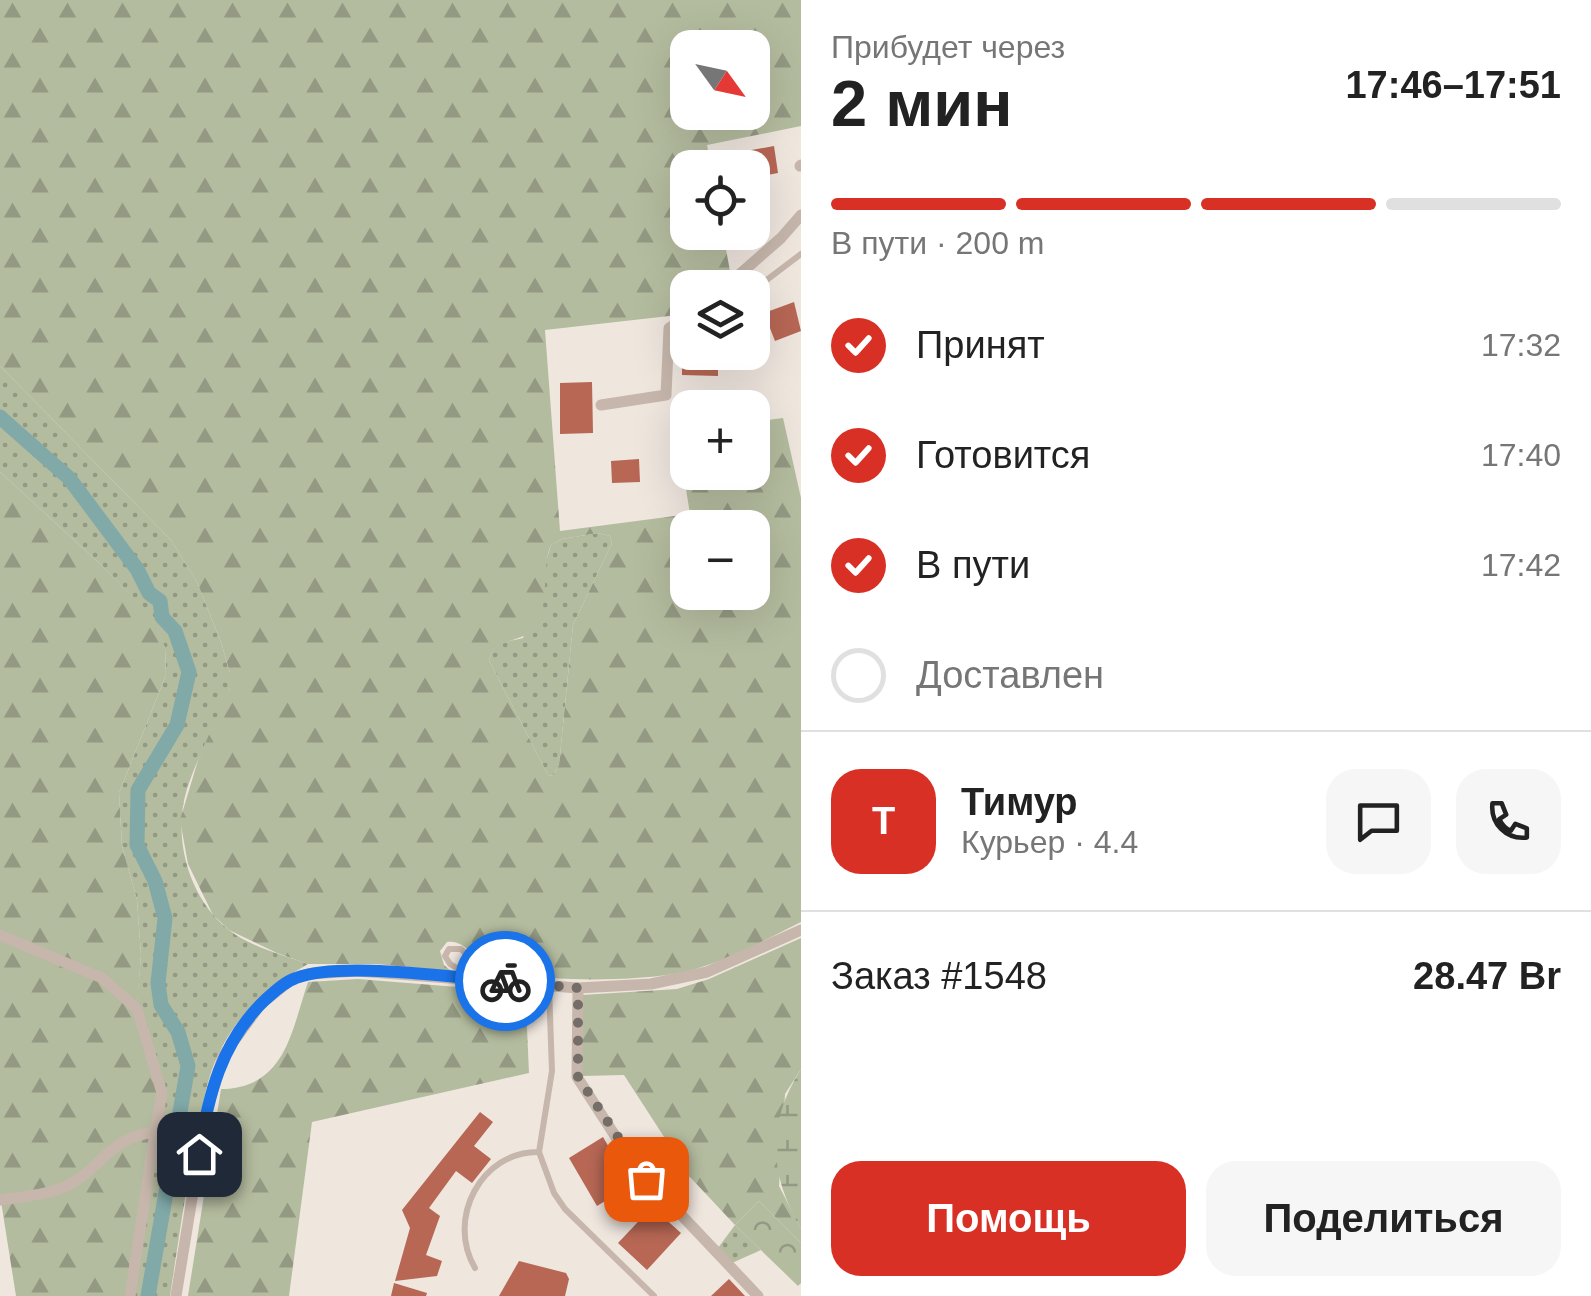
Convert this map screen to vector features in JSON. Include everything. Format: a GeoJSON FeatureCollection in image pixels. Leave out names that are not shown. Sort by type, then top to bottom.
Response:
{"type":"FeatureCollection","features":[{"type":"Feature","properties":{"kind":"street"},"geometry":{"type":"LineString","coordinates":[[745,270],[799,222]]}},
{"type":"Feature","properties":{"kind":"street"},"geometry":{"type":"LineString","coordinates":[[600,405],[666,394],[670,327]]}},
{"type":"Feature","properties":{"kind":"street"},"geometry":{"type":"LineString","coordinates":[[176,1296],[205,1118],[222,1056],[260,1005],[292,978],[358,971],[578,988],[680,980],[801,930]]}},
{"type":"Feature","properties":{"kind":"street"},"geometry":{"type":"LineString","coordinates":[[0,935],[102,978],[136,1009],[162,1093],[130,1296]]}},
{"type":"Feature","properties":{"kind":"street"},"geometry":{"type":"LineString","coordinates":[[578,988],[578,1077],[634,1165],[758,1296]]}},
{"type":"Feature","properties":{"kind":"street"},"geometry":{"type":"LineString","coordinates":[[1,1198],[32,1198],[73,1183],[118,1143],[137,1134],[154,1132]]}},
{"type":"Feature","properties":{"kind":"lane"},"geometry":{"type":"LineString","coordinates":[[770,277],[801,254]]}},
{"type":"Feature","properties":{"kind":"lane"},"geometry":{"type":"LineString","coordinates":[[477,979],[448,962],[445,956],[449,949],[460,949],[492,980]]}},
{"type":"Feature","properties":{"kind":"lane"},"geometry":{"type":"LineString","coordinates":[[549,985],[552,1071],[539,1152],[554,1192],[565,1208],[653,1296]]}},
{"type":"Feature","properties":{"kind":"lane"},"geometry":{"type":"LineString","coordinates":[[475,1268],[468,1256],[466,1225],[473,1191],[483,1176],[504,1159],[516,1153],[539,1152]]}},
{"type":"Feature","properties":{"kind":"green space"},"geometry":{"type":"Polygon","coordinates":[[[0,0],[801,0],[801,126],[707,145],[708,150],[670,150],[670,250],[726,250],[730,270],[670,270],[670,316],[545,330],[560,531],[670,517],[670,610],[770,610],[770,510],[689,510],[686,490],[770,490],[770,420],[783,418],[801,498],[801,922],[706,966],[653,977],[608,979],[497,972],[455,942],[447,942],[440,951],[444,965],[451,971],[376,964],[308,964],[229,930],[213,915],[188,864],[180,820],[199,757],[230,688],[230,673],[197,582],[171,540],[0,366],[0,0]],[[598,533],[562,539],[551,545],[537,624],[532,631],[498,647],[489,660],[548,775],[553,776],[559,765],[573,625],[612,543],[610,536],[598,533]]]}},
{"type":"Feature","properties":{"kind":"green space"},"geometry":{"type":"Polygon","coordinates":[[[0,366],[171,540],[197,582],[221,642],[230,688],[187,789],[181,826],[187,865],[203,901],[229,930],[257,946],[308,964],[268,991],[245,1014],[215,1063],[195,1143],[170,1296],[132,1296],[141,955],[137,900],[122,846],[119,793],[166,675],[165,648],[153,618],[0,472],[0,366]]]}},
{"type":"Feature","properties":{"kind":"green space"},"geometry":{"type":"Polygon","coordinates":[[[0,472],[154,618],[165,648],[166,675],[119,793],[122,846],[137,900],[141,955],[137,1009],[162,1093],[153,1131],[119,1143],[87,1171],[120,1145],[153,1133],[128,1296],[16,1296],[0,1195],[0,472]]]}},
{"type":"Feature","properties":{"kind":"green space"},"geometry":{"type":"Polygon","coordinates":[[[598,533],[610,536],[612,543],[573,625],[559,765],[553,776],[548,775],[489,660],[497,646],[523,638],[551,545],[562,539],[598,533]]]}},
{"type":"Feature","properties":{"kind":"green space"},"geometry":{"type":"Polygon","coordinates":[[[801,938],[801,1069],[785,1094],[779,1186],[801,1229],[801,1243],[759,1201],[735,1225],[690,1177],[624,1075],[582,1076],[582,995],[677,989],[801,938]]]}},
{"type":"Feature","properties":{"kind":"green space"},"geometry":{"type":"Polygon","coordinates":[[[358,979],[518,992],[526,1006],[529,1073],[312,1122],[289,1296],[188,1296],[221,1089],[259,1079],[272,1068],[290,1038],[308,982],[358,979]]]}},
{"type":"Feature","properties":{"kind":"green space"},"geometry":{"type":"Polygon","coordinates":[[[801,1069],[801,1229],[783,1189],[776,1149],[782,1109],[801,1069]]]}},
{"type":"Feature","properties":{"kind":"green space"},"geometry":{"type":"Polygon","coordinates":[[[670,1149],[690,1177],[659,1188],[650,1176],[670,1149]]]}},
{"type":"Feature","properties":{"kind":"green space"},"geometry":{"type":"Polygon","coordinates":[[[759,1201],[801,1243],[798,1286],[735,1225],[759,1201]]]}},
{"type":"Feature","properties":{"kind":"green space"},"geometry":{"type":"Polygon","coordinates":[[[735,1225],[761,1250],[732,1263],[718,1248],[735,1225]]]}},
{"type":"Feature","properties":{"kind":"building"},"geometry":{"type":"Polygon","coordinates":[[[774,146],[778,173],[770,175],[770,150],[752,150],[774,146]]]}},
{"type":"Feature","properties":{"kind":"building"},"geometry":{"type":"Polygon","coordinates":[[[794,302],[801,331],[775,341],[770,311],[794,302]]]}},
{"type":"Feature","properties":{"kind":"building"},"geometry":{"type":"Polygon","coordinates":[[[682,370],[718,370],[718,376],[682,375],[682,370]]]}},
{"type":"Feature","properties":{"kind":"building"},"geometry":{"type":"Polygon","coordinates":[[[592,382],[593,433],[560,434],[560,383],[592,382]]]}},
{"type":"Feature","properties":{"kind":"building"},"geometry":{"type":"Polygon","coordinates":[[[639,459],[640,482],[612,483],[611,461],[639,459]]]}},
{"type":"Feature","properties":{"kind":"building"},"geometry":{"type":"Polygon","coordinates":[[[480,1112],[493,1122],[474,1146],[491,1159],[472,1183],[456,1171],[429,1208],[440,1216],[426,1255],[442,1261],[437,1276],[395,1281],[410,1228],[402,1210],[480,1112]]]}},
{"type":"Feature","properties":{"kind":"building"},"geometry":{"type":"Polygon","coordinates":[[[603,1137],[631,1185],[597,1206],[569,1158],[603,1137]]]}},
{"type":"Feature","properties":{"kind":"building"},"geometry":{"type":"Polygon","coordinates":[[[652,1207],[681,1233],[647,1270],[618,1243],[652,1207]]]}},
{"type":"Feature","properties":{"kind":"building"},"geometry":{"type":"Polygon","coordinates":[[[519,1261],[566,1273],[569,1279],[565,1296],[499,1296],[519,1261]]]}},
{"type":"Feature","properties":{"kind":"building"},"geometry":{"type":"Polygon","coordinates":[[[729,1279],[745,1296],[711,1296],[729,1279]]]}},
{"type":"Feature","properties":{"kind":"building"},"geometry":{"type":"Polygon","coordinates":[[[394,1283],[427,1293],[426,1296],[391,1296],[394,1283]]]}},
{"type":"Feature","properties":{"kind":"waterway"},"geometry":{"type":"LineString","coordinates":[[0,417],[69,478],[137,569],[149,593],[160,601],[162,617],[175,631],[189,672],[177,725],[138,790],[137,845],[155,881],[165,918],[158,983],[161,1005],[178,1032],[188,1066],[148,1296]]}},
{"type":"Feature","properties":{"kind":"way so far"},"geometry":{"type":"LineString","coordinates":[[505,981],[578,988],[578,1077],[646,1179]]}},
{"type":"Feature","properties":{"kind":"route"},"geometry":{"type":"LineString","coordinates":[[199,1154],[222,1056],[260,1005],[292,978],[358,971],[505,981]]}}]}
